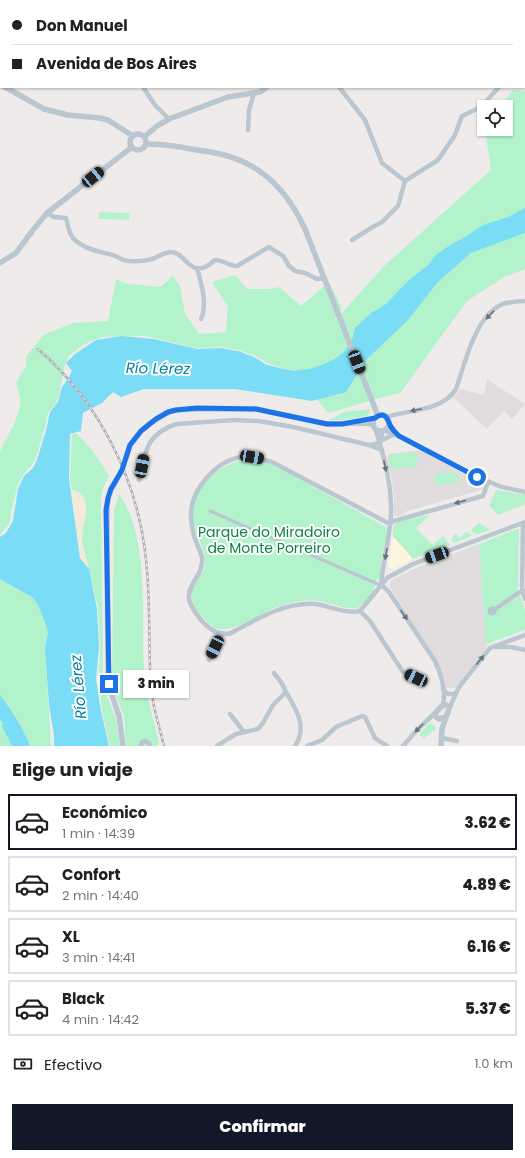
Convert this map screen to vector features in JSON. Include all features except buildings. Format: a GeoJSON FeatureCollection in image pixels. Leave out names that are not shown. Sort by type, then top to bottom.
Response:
{"type":"FeatureCollection","features":[{"type":"Feature","properties":{"kind":"street"},"geometry":{"type":"LineString","coordinates":[[7,88],[44,109],[68,115],[108,120],[133,136],[138,134],[144,137],[146,144]]}},
{"type":"Feature","properties":{"kind":"street"},"geometry":{"type":"LineString","coordinates":[[144,88],[155,105],[169,119]]}},
{"type":"Feature","properties":{"kind":"street"},"geometry":{"type":"LineString","coordinates":[[144,137],[157,126],[169,119],[228,97],[263,91],[266,88]]}},
{"type":"Feature","properties":{"kind":"street"},"geometry":{"type":"LineString","coordinates":[[340,88],[365,120],[382,163],[405,181]]}},
{"type":"Feature","properties":{"kind":"street"},"geometry":{"type":"LineString","coordinates":[[352,240],[382,222],[398,206],[405,181],[438,160],[455,135],[462,116],[481,107],[498,88]]}},
{"type":"Feature","properties":{"kind":"street"},"geometry":{"type":"LineString","coordinates":[[248,130],[248,110],[254,93]]}},
{"type":"Feature","properties":{"kind":"street"},"geometry":{"type":"LineString","coordinates":[[132,147],[131,140],[133,136]]}},
{"type":"Feature","properties":{"kind":"street"},"geometry":{"type":"LineString","coordinates":[[132,147],[140,149],[146,144],[162,144],[224,155],[237,159],[260,171],[282,191],[298,213],[374,406],[376,417],[374,426],[382,450],[390,493],[390,524],[381,585]]}},
{"type":"Feature","properties":{"kind":"street"},"geometry":{"type":"LineString","coordinates":[[0,263],[16,253],[47,213],[132,147]]}},
{"type":"Feature","properties":{"kind":"street"},"geometry":{"type":"LineString","coordinates":[[47,213],[54,217],[66,218],[72,238],[86,247],[95,252],[103,252],[131,261],[151,259],[172,252],[177,253],[187,263],[197,268],[207,267],[216,260],[237,266],[269,247],[283,256],[289,266],[295,271],[305,273],[317,279],[324,278]]}},
{"type":"Feature","properties":{"kind":"street"},"geometry":{"type":"LineString","coordinates":[[197,268],[202,288],[203,311],[201,319]]}},
{"type":"Feature","properties":{"kind":"street"},"geometry":{"type":"LineString","coordinates":[[342,424],[382,415],[386,417],[432,406],[447,400],[456,390],[472,344],[482,324],[496,308],[525,300]]}},
{"type":"Feature","properties":{"kind":"street"},"geometry":{"type":"LineString","coordinates":[[123,746],[120,716],[110,689],[108,677],[106,510],[111,489],[122,470],[127,452],[135,438],[149,424],[168,412],[197,408],[256,409],[327,424],[363,423],[374,426],[379,431],[383,430],[399,436]]}},
{"type":"Feature","properties":{"kind":"street"},"geometry":{"type":"LineString","coordinates":[[386,417],[394,432],[399,436],[488,482],[525,492]]}},
{"type":"Feature","properties":{"kind":"street"},"geometry":{"type":"LineString","coordinates":[[139,480],[145,451],[148,444],[160,432],[177,424],[246,419],[293,427],[369,445],[382,450]]}},
{"type":"Feature","properties":{"kind":"street"},"geometry":{"type":"LineString","coordinates":[[380,442],[383,430],[388,428],[389,423]]}},
{"type":"Feature","properties":{"kind":"street"},"geometry":{"type":"LineString","coordinates":[[369,445],[374,445],[393,435]]}},
{"type":"Feature","properties":{"kind":"street"},"geometry":{"type":"LineString","coordinates":[[369,445],[378,437]]}},
{"type":"Feature","properties":{"kind":"street"},"geometry":{"type":"LineString","coordinates":[[390,524],[272,462],[262,459],[243,457],[234,459],[223,464],[211,473],[200,486],[191,507],[192,531],[202,558],[202,562],[201,568],[191,587],[188,598],[193,609],[205,624],[215,632],[222,634],[229,634],[289,606],[315,604],[346,611],[360,611],[370,621],[403,672],[416,678]]}},
{"type":"Feature","properties":{"kind":"street"},"geometry":{"type":"LineString","coordinates":[[390,524],[394,521],[483,496],[488,482]]}},
{"type":"Feature","properties":{"kind":"street"},"geometry":{"type":"LineString","coordinates":[[210,511],[381,585],[389,592],[435,661],[440,673],[443,689],[443,705],[403,746]]}},
{"type":"Feature","properties":{"kind":"street"},"geometry":{"type":"LineString","coordinates":[[360,611],[387,578],[413,564],[524,522],[524,594],[518,593],[494,610]]}},
{"type":"Feature","properties":{"kind":"street"},"geometry":{"type":"LineString","coordinates":[[209,660],[222,634]]}},
{"type":"Feature","properties":{"kind":"street"},"geometry":{"type":"LineString","coordinates":[[442,729],[459,687],[490,648],[525,635]]}},
{"type":"Feature","properties":{"kind":"street"},"geometry":{"type":"LineString","coordinates":[[494,646],[525,650]]}},
{"type":"Feature","properties":{"kind":"street"},"geometry":{"type":"LineString","coordinates":[[274,673],[297,709],[300,722],[299,738],[295,746]]}},
{"type":"Feature","properties":{"kind":"street"},"geometry":{"type":"LineString","coordinates":[[443,689],[447,694],[455,694]]}},
{"type":"Feature","properties":{"kind":"street"},"geometry":{"type":"LineString","coordinates":[[217,746],[233,736],[260,728],[273,706],[286,692]]}},
{"type":"Feature","properties":{"kind":"street"},"geometry":{"type":"LineString","coordinates":[[443,705],[448,705],[449,709]]}},
{"type":"Feature","properties":{"kind":"street"},"geometry":{"type":"LineString","coordinates":[[436,712],[436,717],[439,719],[442,729],[441,746]]}},
{"type":"Feature","properties":{"kind":"street"},"geometry":{"type":"LineString","coordinates":[[230,714],[244,732]]}},
{"type":"Feature","properties":{"kind":"street"},"geometry":{"type":"LineString","coordinates":[[317,746],[336,727],[349,720],[363,716],[366,718],[375,738],[387,746]]}},
{"type":"Feature","properties":{"kind":"street"},"geometry":{"type":"LineString","coordinates":[[439,719],[446,717]]}},
{"type":"Feature","properties":{"kind":"street"},"geometry":{"type":"LineString","coordinates":[[442,738],[457,741]]}},
{"type":"Feature","properties":{"kind":"street"},"geometry":{"type":"LineString","coordinates":[[307,746],[322,740]]}},
{"type":"Feature","properties":{"kind":"street"},"geometry":{"type":"LineString","coordinates":[[140,746],[142,742],[145,741],[149,743],[150,746]]}},
{"type":"Feature","properties":{"kind":"shaded area"},"geometry":{"type":"Polygon","coordinates":[[[487,379],[525,404],[512,419],[504,411],[487,429],[454,398],[460,389],[484,395],[487,379]]]}},
{"type":"Feature","properties":{"kind":"shaded area"},"geometry":{"type":"Polygon","coordinates":[[[420,450],[483,484],[484,485],[481,490],[404,512],[405,514],[398,516],[394,515],[394,498],[391,474],[387,462],[388,454],[420,450]]]}},
{"type":"Feature","properties":{"kind":"shaded area"},"geometry":{"type":"Polygon","coordinates":[[[393,536],[413,559],[392,570],[388,566],[393,536]]]}},
{"type":"Feature","properties":{"kind":"shaded area"},"geometry":{"type":"Polygon","coordinates":[[[479,544],[487,647],[455,688],[446,688],[441,670],[390,587],[390,581],[414,569],[479,544]]]}},
{"type":"Feature","properties":{"kind":"green space"},"geometry":{"type":"Polygon","coordinates":[[[513,90],[525,91],[525,269],[504,277],[467,301],[401,392],[328,413],[294,371],[269,364],[256,356],[238,350],[221,347],[197,348],[145,336],[103,337],[91,341],[80,347],[69,356],[65,365],[57,402],[48,413],[36,458],[18,484],[10,522],[0,535],[0,451],[14,424],[20,407],[20,399],[16,382],[26,367],[26,357],[43,335],[73,323],[108,321],[116,279],[123,283],[160,287],[173,276],[180,286],[185,314],[199,334],[226,332],[228,307],[212,282],[235,275],[247,289],[270,289],[279,287],[301,306],[329,282],[342,309],[331,325],[384,266],[491,170],[486,136],[513,136],[513,100],[505,100],[513,90]]]}},
{"type":"Feature","properties":{"kind":"green space"},"geometry":{"type":"Polygon","coordinates":[[[99,212],[130,213],[129,220],[99,219],[99,212]]]}},
{"type":"Feature","properties":{"kind":"green space"},"geometry":{"type":"Polygon","coordinates":[[[369,409],[370,413],[367,416],[342,420],[329,420],[344,412],[369,409]]]}},
{"type":"Feature","properties":{"kind":"green space"},"geometry":{"type":"Polygon","coordinates":[[[76,433],[94,453],[109,476],[103,488],[101,498],[103,674],[105,690],[116,720],[120,746],[110,746],[103,715],[98,680],[100,654],[98,607],[82,542],[83,522],[86,513],[79,493],[72,490],[70,481],[72,435],[76,433]]]}},
{"type":"Feature","properties":{"kind":"green space"},"geometry":{"type":"Polygon","coordinates":[[[417,452],[418,466],[391,469],[389,455],[417,452]]]}},
{"type":"Feature","properties":{"kind":"green space","name":"Parque do Miradoiro de Monte Porreiro"},"geometry":{"type":"Polygon","coordinates":[[[251,459],[274,465],[386,527],[387,530],[379,578],[377,579],[373,592],[358,608],[343,607],[319,601],[300,601],[280,606],[248,622],[222,629],[211,625],[200,614],[194,605],[192,597],[192,591],[202,573],[205,558],[193,520],[193,508],[196,497],[201,487],[218,471],[239,461],[251,459]]]}},
{"type":"Feature","properties":{"kind":"green space"},"geometry":{"type":"Polygon","coordinates":[[[457,472],[458,483],[436,485],[435,474],[457,472]]]}},
{"type":"Feature","properties":{"kind":"green space"},"geometry":{"type":"Polygon","coordinates":[[[496,490],[525,495],[525,504],[498,515],[489,506],[496,490]]]}},
{"type":"Feature","properties":{"kind":"green space"},"geometry":{"type":"Polygon","coordinates":[[[119,494],[129,512],[136,532],[140,555],[143,603],[144,670],[148,697],[159,742],[157,746],[126,746],[124,716],[112,684],[114,510],[119,494]]]}},
{"type":"Feature","properties":{"kind":"green space"},"geometry":{"type":"Polygon","coordinates":[[[430,515],[416,528],[433,545],[443,536],[450,545],[413,559],[393,536],[393,527],[397,522],[430,515]]]}},
{"type":"Feature","properties":{"kind":"green space"},"geometry":{"type":"Polygon","coordinates":[[[479,523],[490,530],[476,535],[471,530],[479,523]]]}},
{"type":"Feature","properties":{"kind":"green space"},"geometry":{"type":"Polygon","coordinates":[[[517,529],[519,530],[518,589],[525,610],[525,630],[486,644],[479,544],[517,529]]]}},
{"type":"Feature","properties":{"kind":"green space"},"geometry":{"type":"Polygon","coordinates":[[[467,531],[472,536],[454,543],[451,539],[455,534],[460,538],[467,531]]]}},
{"type":"Feature","properties":{"kind":"green space"},"geometry":{"type":"Polygon","coordinates":[[[0,578],[32,597],[37,603],[45,621],[48,633],[45,648],[51,746],[0,746],[0,578]]]}},
{"type":"Feature","properties":{"kind":"green space"},"geometry":{"type":"Polygon","coordinates":[[[430,723],[435,726],[436,729],[424,738],[419,734],[430,723]]]}},
{"type":"Feature","properties":{"kind":"sand"},"geometry":{"type":"Polygon","coordinates":[[[70,489],[79,493],[84,498],[86,504],[82,541],[89,569],[80,558],[70,489]]]}},
{"type":"Feature","properties":{"kind":"water","name":"Río Lérez"},"geometry":{"type":"Polygon","coordinates":[[[525,208],[525,233],[471,253],[438,282],[408,320],[366,360],[346,392],[312,401],[235,389],[144,389],[121,397],[113,392],[102,403],[83,413],[81,431],[70,434],[69,479],[80,558],[89,569],[97,609],[99,648],[96,679],[109,746],[54,746],[54,735],[49,705],[45,648],[48,633],[37,603],[32,597],[0,579],[0,537],[6,533],[13,521],[18,489],[24,476],[33,468],[37,460],[50,412],[58,402],[62,387],[72,371],[66,363],[75,354],[96,340],[121,336],[154,339],[198,349],[220,348],[238,351],[254,357],[267,365],[294,371],[314,368],[335,359],[345,351],[353,337],[355,328],[371,313],[386,304],[409,280],[427,266],[436,255],[483,225],[508,217],[525,208]]]}},
{"type":"Feature","properties":{"kind":"water"},"geometry":{"type":"Polygon","coordinates":[[[0,695],[17,720],[30,746],[12,746],[0,719],[0,695]]]}},
{"type":"Feature","properties":{"kind":"railway"},"geometry":{"type":"LineString","coordinates":[[38,349],[60,370],[97,418],[112,444],[134,500],[142,530],[148,576],[151,687],[154,707],[164,746]]}},
{"type":"Feature","properties":{"kind":"route"},"geometry":{"type":"LineString","coordinates":[[109,684],[106,510],[108,498],[111,489],[122,470],[130,445],[141,431],[149,424],[168,412],[197,408],[256,409],[327,424],[342,424],[384,415],[388,418],[390,426],[394,432],[399,436],[477,477]]}}]}
